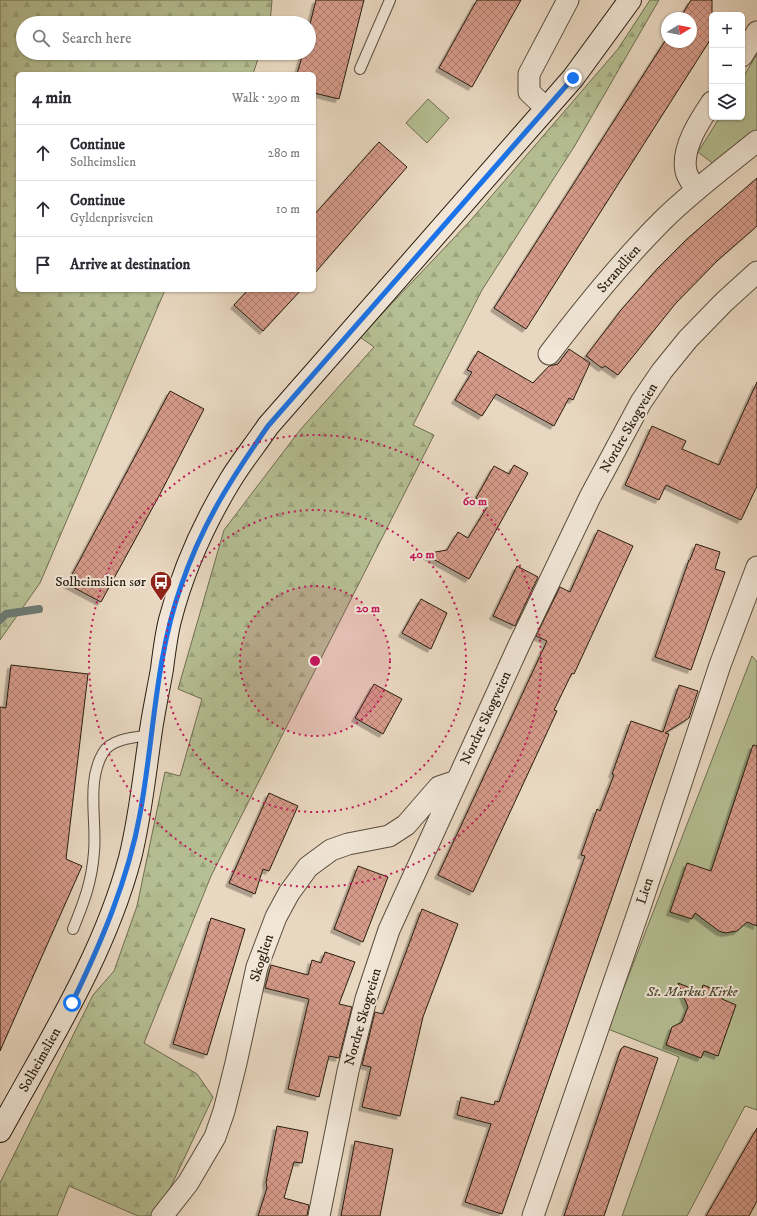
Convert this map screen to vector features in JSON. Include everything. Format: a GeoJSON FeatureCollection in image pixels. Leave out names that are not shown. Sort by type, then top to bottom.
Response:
{"type":"FeatureCollection","features":[{"type":"Feature","properties":{"kind":"street"},"geometry":{"type":"LineString","coordinates":[[546,108],[529,92],[530,74],[568,0]]}},
{"type":"Feature","properties":{"kind":"street","name":"Solheimslien"},"geometry":{"type":"LineString","coordinates":[[0,1131],[72,1003],[98,949],[129,860],[140,814],[150,735],[169,627],[181,586],[202,531],[232,478],[268,426],[417,255],[505,158],[573,78],[630,0]]}},
{"type":"Feature","properties":{"kind":"street"},"geometry":{"type":"LineString","coordinates":[[745,51],[757,32]]}},
{"type":"Feature","properties":{"kind":"street"},"geometry":{"type":"LineString","coordinates":[[696,190],[686,171],[686,154],[692,139],[709,108]]}},
{"type":"Feature","properties":{"kind":"street","name":"Strandlien"},"geometry":{"type":"LineString","coordinates":[[549,354],[635,250],[696,190],[757,141]]}},
{"type":"Feature","properties":{"kind":"street","name":"Nordre Skogveien"},"geometry":{"type":"LineString","coordinates":[[319,1216],[348,1071],[366,999],[389,930],[457,782],[590,497],[641,402],[662,371],[688,339],[724,302],[757,272]]}},
{"type":"Feature","properties":{"kind":"street","name":"Lien"},"geometry":{"type":"LineString","coordinates":[[533,1216],[638,912],[720,665],[757,567]]}},
{"type":"Feature","properties":{"kind":"street","name":"Skoglien"},"geometry":{"type":"LineString","coordinates":[[162,1216],[188,1182],[215,1137],[224,1111],[236,1063],[256,967],[276,917],[289,893],[308,867],[330,850],[348,844],[389,836],[406,825],[439,787],[457,782]]}},
{"type":"Feature","properties":{"kind":"lane"},"geometry":{"type":"LineString","coordinates":[[360,69],[390,0]]}},
{"type":"Feature","properties":{"kind":"lane"},"geometry":{"type":"LineString","coordinates":[[73,929],[88,892],[92,872],[95,850],[94,782],[103,752],[112,743],[150,735]]}},
{"type":"Feature","properties":{"kind":"green space"},"geometry":{"type":"Polygon","coordinates":[[[0,0],[272,0],[271,16],[16,16],[16,60],[258,60],[254,72],[16,72],[16,292],[164,292],[40,583],[0,640],[0,0]]]}},
{"type":"Feature","properties":{"kind":"green space"},"geometry":{"type":"Polygon","coordinates":[[[650,0],[659,0],[574,147],[482,290],[413,425],[434,435],[211,876],[144,1043],[197,1074],[213,1097],[166,1197],[152,1216],[138,1216],[69,1186],[57,1216],[0,1216],[0,1183],[93,995],[114,971],[137,906],[165,772],[180,776],[202,699],[178,689],[224,530],[300,430],[374,347],[360,337],[470,221],[618,49],[650,0]]]}},
{"type":"Feature","properties":{"kind":"green space"},"geometry":{"type":"Polygon","coordinates":[[[757,54],[757,131],[715,165],[698,152],[718,120],[745,120],[745,74],[757,54]]]}},
{"type":"Feature","properties":{"kind":"green space"},"geometry":{"type":"Polygon","coordinates":[[[428,99],[449,118],[427,143],[406,123],[428,99]]]}},
{"type":"Feature","properties":{"kind":"green space","name":"St. Markus Kirke"},"geometry":{"type":"Polygon","coordinates":[[[752,656],[757,662],[757,1110],[745,1106],[687,1216],[622,1216],[679,1057],[608,1029],[752,656]]]}},
{"type":"Feature","properties":{"kind":"building"},"geometry":{"type":"Polygon","coordinates":[[[316,0],[364,0],[339,99],[316,93],[316,72],[298,72],[301,60],[316,60],[316,16],[312,16],[316,0]]]}},
{"type":"Feature","properties":{"kind":"building"},"geometry":{"type":"Polygon","coordinates":[[[477,0],[521,0],[472,87],[439,68],[477,0]]]}},
{"type":"Feature","properties":{"kind":"building"},"geometry":{"type":"Polygon","coordinates":[[[691,0],[712,0],[712,12],[709,12],[709,42],[526,329],[494,308],[661,47],[697,48],[697,12],[684,12],[691,0]]]}},
{"type":"Feature","properties":{"kind":"building"},"geometry":{"type":"Polygon","coordinates":[[[379,142],[407,167],[316,272],[316,213],[379,142]]]}},
{"type":"Feature","properties":{"kind":"building"},"geometry":{"type":"Polygon","coordinates":[[[757,178],[757,226],[718,260],[676,303],[618,375],[605,366],[602,368],[586,356],[621,310],[657,269],[687,239],[757,178]]]}},
{"type":"Feature","properties":{"kind":"building"},"geometry":{"type":"Polygon","coordinates":[[[246,292],[299,292],[263,331],[234,305],[246,292]]]}},
{"type":"Feature","properties":{"kind":"building"},"geometry":{"type":"Polygon","coordinates":[[[569,349],[590,363],[573,400],[569,398],[554,426],[496,394],[482,416],[455,400],[472,372],[467,370],[478,351],[533,383],[549,366],[558,364],[569,349]]]}},
{"type":"Feature","properties":{"kind":"building"},"geometry":{"type":"Polygon","coordinates":[[[757,382],[757,486],[741,520],[666,485],[659,500],[625,485],[652,426],[686,441],[682,449],[719,465],[757,382]]]}},
{"type":"Feature","properties":{"kind":"building"},"geometry":{"type":"Polygon","coordinates":[[[170,391],[204,409],[159,496],[101,602],[67,584],[170,391]]]}},
{"type":"Feature","properties":{"kind":"building"},"geometry":{"type":"Polygon","coordinates":[[[514,465],[528,473],[469,579],[424,554],[447,550],[458,532],[468,538],[489,504],[476,498],[494,466],[509,474],[514,465]]]}},
{"type":"Feature","properties":{"kind":"building"},"geometry":{"type":"Polygon","coordinates":[[[598,530],[633,546],[574,674],[572,673],[554,710],[557,711],[473,892],[438,875],[547,641],[536,636],[560,587],[570,592],[598,530]]]}},
{"type":"Feature","properties":{"kind":"building"},"geometry":{"type":"Polygon","coordinates":[[[696,544],[720,552],[715,569],[725,572],[691,670],[655,657],[696,544]]]}},
{"type":"Feature","properties":{"kind":"building"},"geometry":{"type":"Polygon","coordinates":[[[517,566],[538,577],[515,626],[493,616],[517,566]]]}},
{"type":"Feature","properties":{"kind":"building"},"geometry":{"type":"Polygon","coordinates":[[[421,599],[447,613],[431,649],[402,633],[421,599]]]}},
{"type":"Feature","properties":{"kind":"building"},"geometry":{"type":"Polygon","coordinates":[[[11,665],[88,674],[66,859],[82,866],[0,1051],[0,707],[6,708],[11,665]]]}},
{"type":"Feature","properties":{"kind":"building"},"geometry":{"type":"Polygon","coordinates":[[[374,684],[402,699],[383,734],[355,718],[374,684]]]}},
{"type":"Feature","properties":{"kind":"building"},"geometry":{"type":"Polygon","coordinates":[[[679,685],[698,691],[689,718],[665,733],[669,734],[502,1214],[465,1202],[491,1124],[457,1115],[461,1097],[494,1105],[495,1101],[499,1102],[585,856],[581,855],[597,809],[600,811],[614,775],[612,774],[631,721],[663,732],[679,685]]]}},
{"type":"Feature","properties":{"kind":"building"},"geometry":{"type":"Polygon","coordinates":[[[753,745],[757,746],[757,926],[747,922],[737,931],[725,933],[719,931],[695,913],[692,919],[670,912],[687,863],[711,871],[753,745]]]}},
{"type":"Feature","properties":{"kind":"building"},"geometry":{"type":"Polygon","coordinates":[[[269,793],[298,806],[269,871],[263,869],[255,894],[229,883],[269,793]]]}},
{"type":"Feature","properties":{"kind":"building"},"geometry":{"type":"Polygon","coordinates":[[[358,866],[388,877],[363,942],[334,929],[358,866]]]}},
{"type":"Feature","properties":{"kind":"building"},"geometry":{"type":"Polygon","coordinates":[[[422,909],[458,924],[423,1017],[400,1116],[362,1107],[371,1067],[362,1065],[375,1012],[383,1014],[422,909]]]}},
{"type":"Feature","properties":{"kind":"building"},"geometry":{"type":"Polygon","coordinates":[[[211,918],[245,929],[207,1055],[173,1044],[211,918]]]}},
{"type":"Feature","properties":{"kind":"building"},"geometry":{"type":"Polygon","coordinates":[[[325,952],[355,962],[339,1004],[352,1007],[339,1058],[329,1056],[319,1097],[288,1089],[309,999],[265,988],[271,965],[308,975],[312,960],[321,963],[325,952]]]}},
{"type":"Feature","properties":{"kind":"building"},"geometry":{"type":"Polygon","coordinates":[[[678,983],[701,992],[703,985],[724,993],[722,999],[736,1005],[718,1056],[704,1051],[701,1058],[666,1045],[672,1027],[682,1022],[688,1007],[678,983]]]}},
{"type":"Feature","properties":{"kind":"building"},"geometry":{"type":"Polygon","coordinates":[[[624,1046],[658,1058],[604,1216],[564,1216],[621,1049],[624,1046]]]}},
{"type":"Feature","properties":{"kind":"building"},"geometry":{"type":"Polygon","coordinates":[[[277,1126],[308,1132],[302,1163],[294,1162],[284,1198],[309,1205],[307,1216],[258,1216],[267,1188],[266,1182],[277,1126]]]}},
{"type":"Feature","properties":{"kind":"building"},"geometry":{"type":"Polygon","coordinates":[[[757,1128],[757,1201],[749,1216],[706,1216],[757,1128]]]}},
{"type":"Feature","properties":{"kind":"building"},"geometry":{"type":"Polygon","coordinates":[[[355,1141],[393,1149],[380,1216],[341,1216],[355,1141]]]}},
{"type":"Feature","properties":{"kind":"waterway"},"geometry":{"type":"LineString","coordinates":[[0,620],[6,614],[39,609]]}},
{"type":"Feature","properties":{"kind":"place","name":"Solheimslien sør"},"geometry":{"type":"Point","coordinates":[161,602]}},
{"type":"Feature","properties":{"kind":"route"},"geometry":{"type":"LineString","coordinates":[[72,1003],[98,949],[129,860],[140,814],[150,735],[170,620],[202,531],[213,509],[232,478],[268,426],[417,255],[505,158],[573,78]]}}]}
